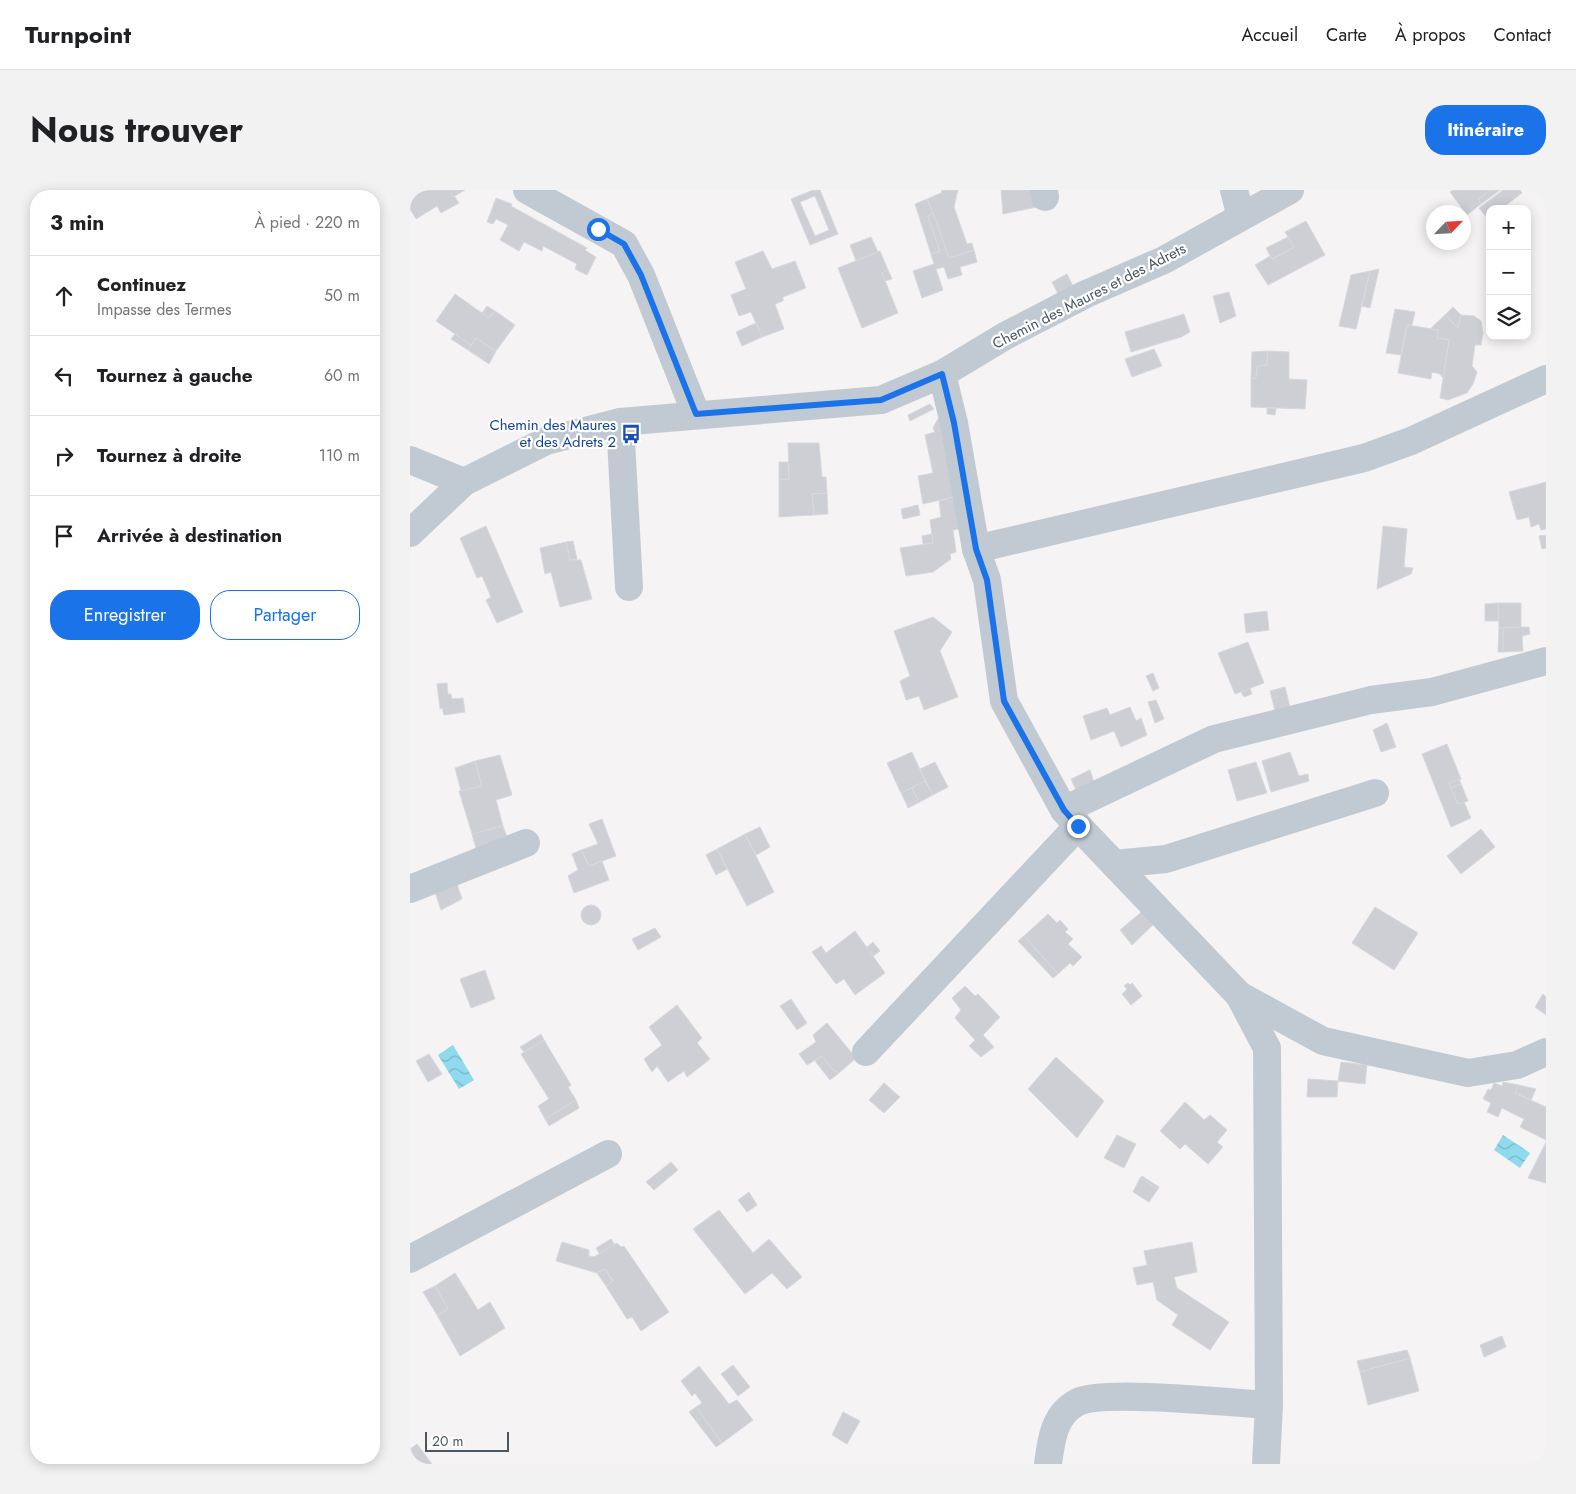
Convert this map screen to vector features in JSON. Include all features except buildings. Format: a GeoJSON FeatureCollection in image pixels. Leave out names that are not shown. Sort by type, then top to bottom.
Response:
{"type":"FeatureCollection","features":[{"type":"Feature","properties":{"kind":"street"},"geometry":{"type":"LineString","coordinates":[[527,190],[624,244],[641,275],[696,414]]}},
{"type":"Feature","properties":{"kind":"street"},"geometry":{"type":"LineString","coordinates":[[1234,190],[1241,217]]}},
{"type":"Feature","properties":{"kind":"street","name":"Chemin des Maures et des Adrets"},"geometry":{"type":"LineString","coordinates":[[410,532],[464,482],[546,441],[620,422],[696,414],[881,400],[942,374],[1045,315],[1086,294],[1164,260],[1290,190]]}},
{"type":"Feature","properties":{"kind":"street"},"geometry":{"type":"LineString","coordinates":[[942,374],[954,423],[976,549],[987,580],[1004,701],[1071,818],[1239,995],[1267,1048],[1269,1406],[1266,1464]]}},
{"type":"Feature","properties":{"kind":"street"},"geometry":{"type":"LineString","coordinates":[[976,549],[1364,458],[1412,441],[1546,379]]}},
{"type":"Feature","properties":{"kind":"street"},"geometry":{"type":"LineString","coordinates":[[620,422],[628,586]]}},
{"type":"Feature","properties":{"kind":"street"},"geometry":{"type":"LineString","coordinates":[[410,460],[464,482]]}},
{"type":"Feature","properties":{"kind":"street"},"geometry":{"type":"LineString","coordinates":[[866,1052],[1071,818],[1214,739],[1371,700],[1432,692],[1546,661]]}},
{"type":"Feature","properties":{"kind":"street"},"geometry":{"type":"LineString","coordinates":[[1114,864],[1166,859],[1375,793]]}},
{"type":"Feature","properties":{"kind":"street"},"geometry":{"type":"LineString","coordinates":[[410,889],[526,843]]}},
{"type":"Feature","properties":{"kind":"street"},"geometry":{"type":"LineString","coordinates":[[1239,995],[1323,1041],[1468,1073],[1517,1065],[1546,1052]]}},
{"type":"Feature","properties":{"kind":"street"},"geometry":{"type":"LineString","coordinates":[[410,1259],[608,1154]]}},
{"type":"Feature","properties":{"kind":"street"},"geometry":{"type":"LineString","coordinates":[[1048,1464],[1051,1438],[1061,1416],[1079,1402],[1108,1396],[1269,1406]]}},
{"type":"Feature","properties":{"kind":"water"},"geometry":{"type":"Polygon","coordinates":[[[453,1045],[474,1080],[459,1089],[438,1055],[453,1045]]]}},
{"type":"Feature","properties":{"kind":"water"},"geometry":{"type":"Polygon","coordinates":[[[1503,1135],[1530,1153],[1520,1168],[1494,1150],[1503,1135]]]}},
{"type":"Feature","properties":{"kind":"place","name":"Chemin des Maures et des Adrets 2"},"geometry":{"type":"Point","coordinates":[631,434]}},
{"type":"Feature","properties":{"kind":"route"},"geometry":{"type":"LineString","coordinates":[[598,229],[624,244],[641,275],[696,414],[881,400],[942,374],[954,423],[976,549],[987,580],[1004,701],[1064,810],[1078,826]]}}]}
